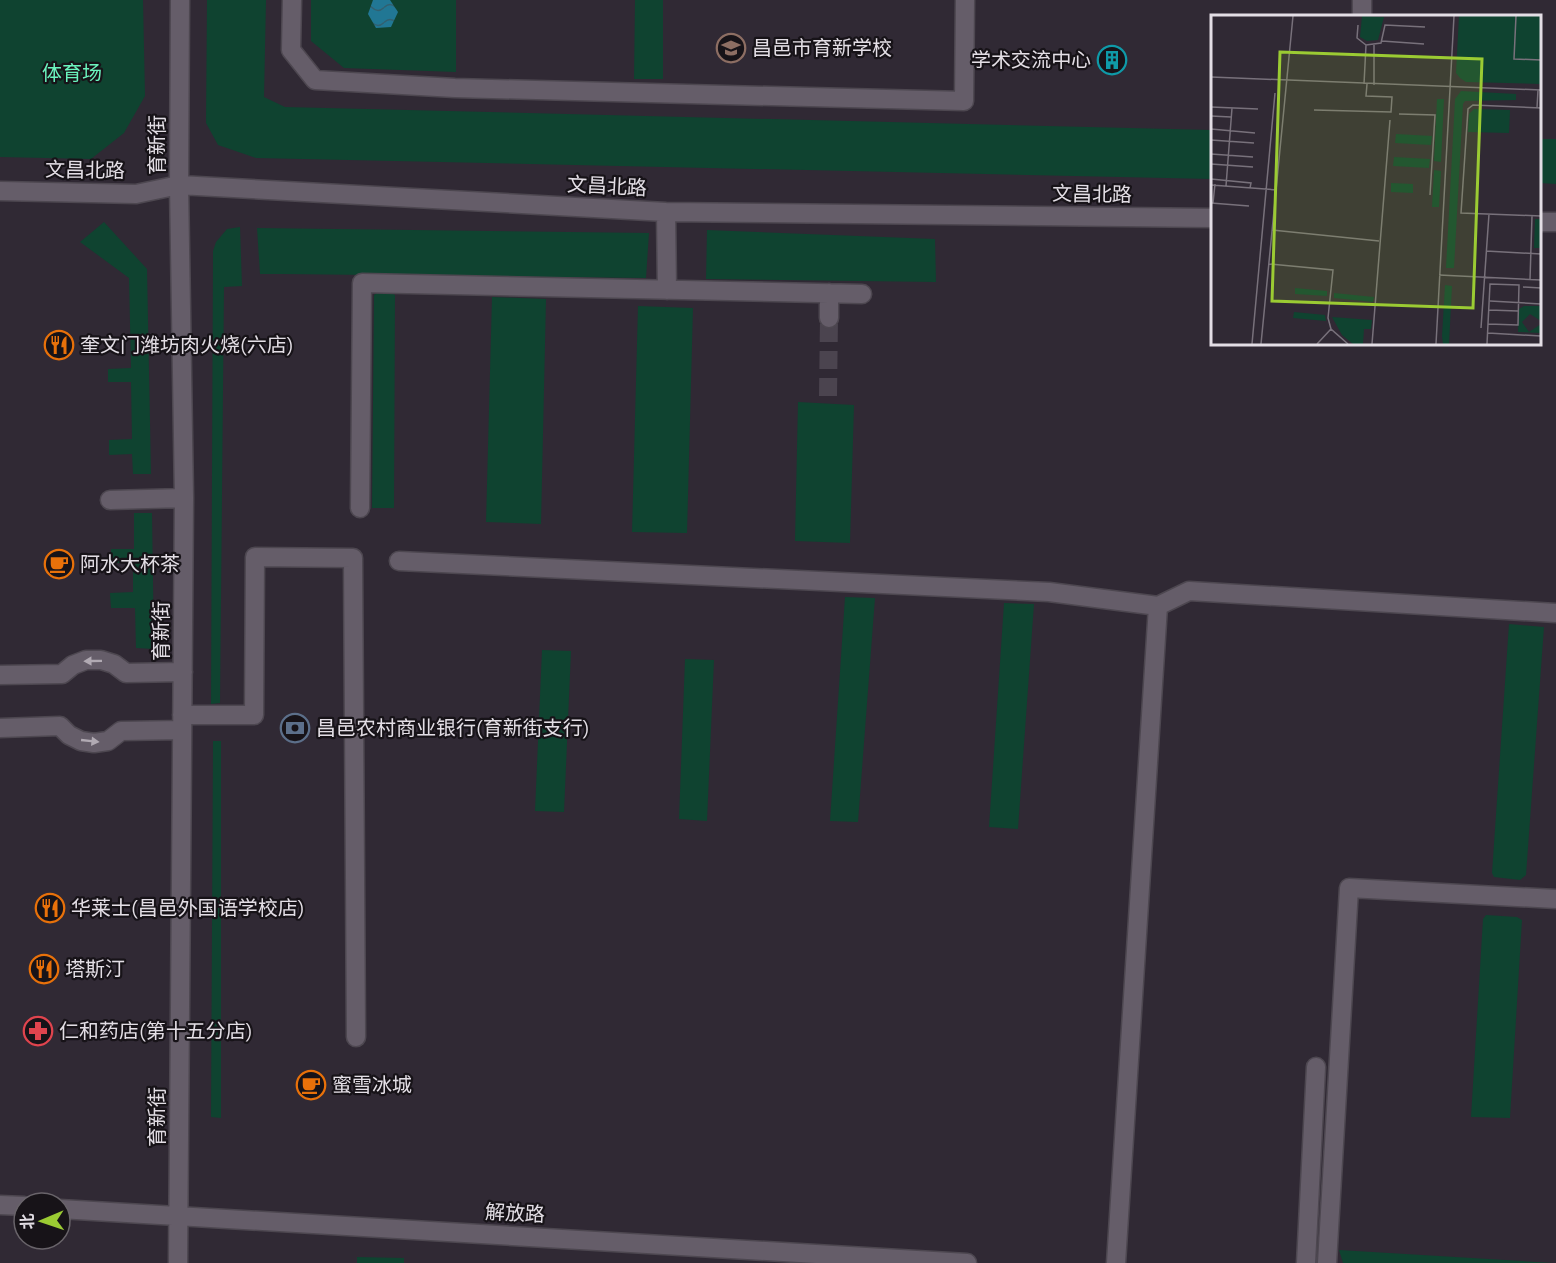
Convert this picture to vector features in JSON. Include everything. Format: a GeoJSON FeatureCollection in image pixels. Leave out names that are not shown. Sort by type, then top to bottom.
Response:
{"type":"FeatureCollection","features":[{"type":"Feature","properties":{"kind":"street","name":"育新街"},"geometry":{"type":"LineString","coordinates":[[177,1263],[184,498],[179,185],[180,0]]}},
{"type":"Feature","properties":{"kind":"street"},"geometry":{"type":"LineString","coordinates":[[291,0],[291,50],[315,80],[455,88],[964,101],[965,0]]}},
{"type":"Feature","properties":{"kind":"street","name":"文昌北路"},"geometry":{"type":"LineString","coordinates":[[0,191],[136,194],[179,185],[666,212],[1211,218]]}},
{"type":"Feature","properties":{"kind":"street"},"geometry":{"type":"LineString","coordinates":[[666,212],[667,290]]}},
{"type":"Feature","properties":{"kind":"street"},"geometry":{"type":"LineString","coordinates":[[360,508],[362,283],[862,294]]}},
{"type":"Feature","properties":{"kind":"street"},"geometry":{"type":"LineString","coordinates":[[830,293],[830,318]]}},
{"type":"Feature","properties":{"kind":"street"},"geometry":{"type":"LineString","coordinates":[[110,500],[184,498]]}},
{"type":"Feature","properties":{"kind":"street"},"geometry":{"type":"LineString","coordinates":[[0,728],[60,726],[69,735],[81,741],[94,743],[108,741],[121,731],[254,715],[255,557],[353,558],[356,1037]]}},
{"type":"Feature","properties":{"kind":"street"},"geometry":{"type":"LineString","coordinates":[[399,561],[1049,592],[1158,606],[1189,591],[1556,613]]}},
{"type":"Feature","properties":{"kind":"street"},"geometry":{"type":"LineString","coordinates":[[1116,1263],[1158,606]]}},
{"type":"Feature","properties":{"kind":"street"},"geometry":{"type":"LineString","coordinates":[[0,675],[62,674],[72,665],[86,660],[101,660],[114,664],[126,673],[183,672]]}},
{"type":"Feature","properties":{"kind":"street"},"geometry":{"type":"LineString","coordinates":[[1327,1263],[1349,888],[1556,899]]}},
{"type":"Feature","properties":{"kind":"street"},"geometry":{"type":"LineString","coordinates":[[1306,1263],[1316,1067]]}},
{"type":"Feature","properties":{"kind":"street","name":"解放路"},"geometry":{"type":"LineString","coordinates":[[72,1210],[865,1259],[967,1263]]}},
{"type":"Feature","properties":{"kind":"green space","name":"体育场"},"geometry":{"type":"Polygon","coordinates":[[[0,0],[143,0],[145,96],[124,133],[91,159],[0,157],[0,0]]]}},
{"type":"Feature","properties":{"kind":"green space"},"geometry":{"type":"Polygon","coordinates":[[[207,0],[266,0],[264,97],[285,107],[1211,130],[1211,179],[256,158],[218,145],[206,123],[207,0]]]}},
{"type":"Feature","properties":{"kind":"green space"},"geometry":{"type":"Polygon","coordinates":[[[311,0],[456,0],[456,72],[344,68],[311,41],[311,0]]]}},
{"type":"Feature","properties":{"kind":"green space"},"geometry":{"type":"Polygon","coordinates":[[[635,0],[663,0],[663,79],[634,79],[635,0]]]}},
{"type":"Feature","properties":{"kind":"green space"},"geometry":{"type":"Polygon","coordinates":[[[1541,139],[1556,139],[1556,184],[1541,183],[1541,139]]]}},
{"type":"Feature","properties":{"kind":"green space"},"geometry":{"type":"Polygon","coordinates":[[[104,222],[147,269],[151,474],[133,474],[132,454],[109,455],[109,440],[132,439],[131,382],[108,382],[108,369],[131,368],[129,278],[80,242],[104,222]]]}},
{"type":"Feature","properties":{"kind":"green space"},"geometry":{"type":"Polygon","coordinates":[[[240,227],[242,286],[224,287],[220,703],[211,704],[213,251],[216,242],[227,229],[240,227]]]}},
{"type":"Feature","properties":{"kind":"green space"},"geometry":{"type":"Polygon","coordinates":[[[257,228],[649,233],[646,278],[260,274],[257,228]]]}},
{"type":"Feature","properties":{"kind":"green space"},"geometry":{"type":"Polygon","coordinates":[[[707,230],[935,239],[936,282],[706,279],[707,230]]]}},
{"type":"Feature","properties":{"kind":"green space"},"geometry":{"type":"Polygon","coordinates":[[[378,292],[390,292],[395,295],[394,508],[372,508],[374,295],[378,292]]]}},
{"type":"Feature","properties":{"kind":"green space"},"geometry":{"type":"Polygon","coordinates":[[[492,297],[546,299],[541,524],[486,522],[492,297]]]}},
{"type":"Feature","properties":{"kind":"green space"},"geometry":{"type":"Polygon","coordinates":[[[638,306],[693,308],[687,533],[632,532],[638,306]]]}},
{"type":"Feature","properties":{"kind":"green space"},"geometry":{"type":"Polygon","coordinates":[[[798,402],[854,405],[850,543],[795,541],[798,402]]]}},
{"type":"Feature","properties":{"kind":"green space"},"geometry":{"type":"Polygon","coordinates":[[[134,513],[152,513],[154,649],[136,648],[135,608],[111,608],[110,593],[133,592],[133,563],[111,563],[111,549],[134,549],[134,513]]]}},
{"type":"Feature","properties":{"kind":"green space"},"geometry":{"type":"Polygon","coordinates":[[[845,597],[875,598],[858,822],[830,821],[845,597]]]}},
{"type":"Feature","properties":{"kind":"green space"},"geometry":{"type":"Polygon","coordinates":[[[1004,603],[1034,604],[1018,829],[989,827],[1004,603]]]}},
{"type":"Feature","properties":{"kind":"green space"},"geometry":{"type":"Polygon","coordinates":[[[1509,624],[1544,627],[1526,875],[1520,880],[1494,877],[1492,873],[1509,624]]]}},
{"type":"Feature","properties":{"kind":"green space"},"geometry":{"type":"Polygon","coordinates":[[[542,650],[571,651],[564,812],[535,811],[542,650]]]}},
{"type":"Feature","properties":{"kind":"green space"},"geometry":{"type":"Polygon","coordinates":[[[685,659],[714,660],[707,821],[679,819],[685,659]]]}},
{"type":"Feature","properties":{"kind":"green space"},"geometry":{"type":"Polygon","coordinates":[[[213,741],[221,741],[221,1118],[211,1117],[213,741]]]}},
{"type":"Feature","properties":{"kind":"green space"},"geometry":{"type":"Polygon","coordinates":[[[1486,915],[1517,917],[1522,920],[1510,1118],[1471,1117],[1483,919],[1486,915]]]}},
{"type":"Feature","properties":{"kind":"green space"},"geometry":{"type":"Polygon","coordinates":[[[1339,1250],[1553,1263],[1343,1263],[1339,1250]]]}},
{"type":"Feature","properties":{"kind":"green space"},"geometry":{"type":"Polygon","coordinates":[[[357,1257],[404,1258],[404,1263],[357,1263],[357,1257]]]}},
{"type":"Feature","properties":{"kind":"water"},"geometry":{"type":"Polygon","coordinates":[[[373,0],[390,0],[398,12],[391,27],[376,28],[368,14],[373,0]]]}},
{"type":"Feature","properties":{"kind":"tunnel"},"geometry":{"type":"LineString","coordinates":[[828,396],[829,318]]}},
{"type":"Feature","properties":{"kind":"place","name":"昌邑市育新学校"},"geometry":{"type":"Point","coordinates":[731,48]}},
{"type":"Feature","properties":{"kind":"place","name":"学术交流中心"},"geometry":{"type":"Point","coordinates":[1112,60]}},
{"type":"Feature","properties":{"kind":"place","name":"奎文门潍坊肉火烧(六店)"},"geometry":{"type":"Point","coordinates":[59,345]}},
{"type":"Feature","properties":{"kind":"place","name":"阿水大杯茶"},"geometry":{"type":"Point","coordinates":[59,564]}},
{"type":"Feature","properties":{"kind":"place","name":"昌邑农村商业银行(育新街支行)"},"geometry":{"type":"Point","coordinates":[295,728]}},
{"type":"Feature","properties":{"kind":"place","name":"华莱士(昌邑外国语学校店)"},"geometry":{"type":"Point","coordinates":[50,908]}},
{"type":"Feature","properties":{"kind":"place","name":"塔斯汀"},"geometry":{"type":"Point","coordinates":[44,969]}},
{"type":"Feature","properties":{"kind":"place","name":"仁和药店(第十五分店)"},"geometry":{"type":"Point","coordinates":[38,1031]}},
{"type":"Feature","properties":{"kind":"place","name":"蜜雪冰城"},"geometry":{"type":"Point","coordinates":[311,1085]}}]}
